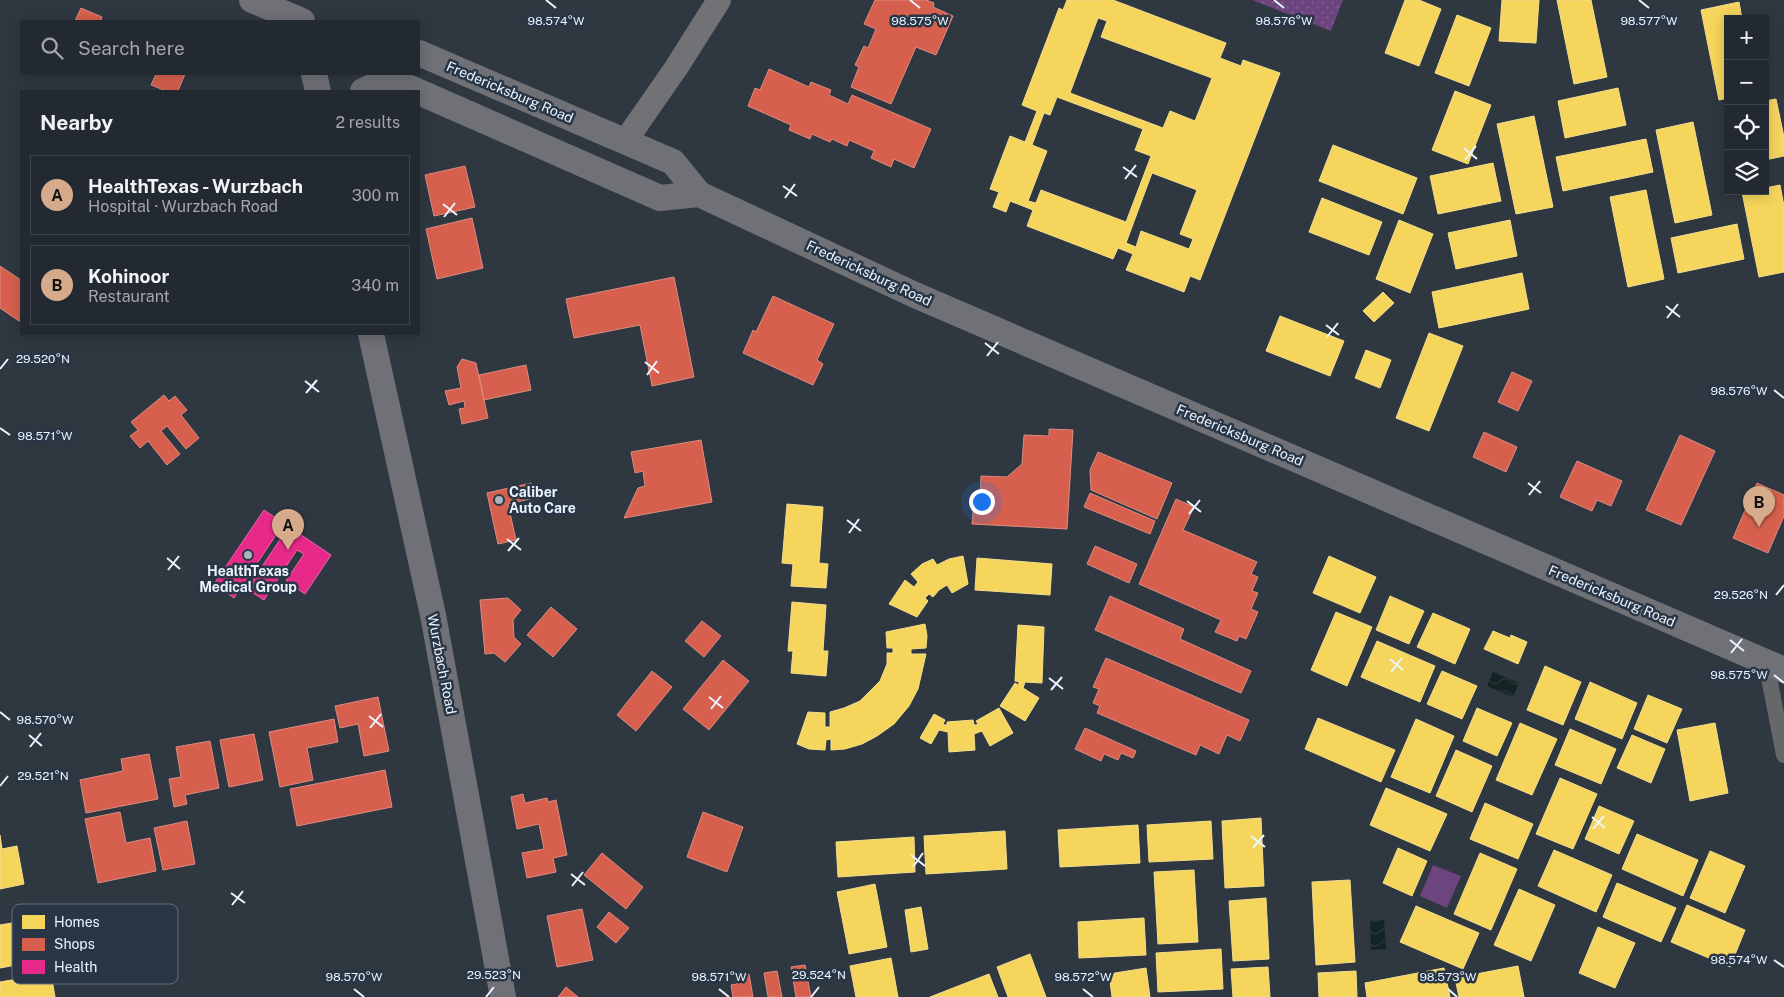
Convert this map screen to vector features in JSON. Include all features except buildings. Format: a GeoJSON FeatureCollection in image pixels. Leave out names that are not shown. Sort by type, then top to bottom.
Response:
{"type":"FeatureCollection","features":[{"type":"Feature","properties":{"kind":"main road"},"geometry":{"type":"LineString","coordinates":[[252,0],[300,20]]}},
{"type":"Feature","properties":{"kind":"main road"},"geometry":{"type":"LineString","coordinates":[[291,0],[301,20]]}},
{"type":"Feature","properties":{"kind":"main road"},"geometry":{"type":"LineString","coordinates":[[301,0],[302,20]]}},
{"type":"Feature","properties":{"kind":"main road","name":"Fredericksburg Road"},"geometry":{"type":"LineString","coordinates":[[420,53],[626,140],[673,162],[698,194],[916,295],[1775,666]]}},
{"type":"Feature","properties":{"kind":"main road"},"geometry":{"type":"LineString","coordinates":[[314,75],[318,90]]}},
{"type":"Feature","properties":{"kind":"main road"},"geometry":{"type":"LineString","coordinates":[[364,90],[386,76],[414,90]]}},
{"type":"Feature","properties":{"kind":"main road"},"geometry":{"type":"LineString","coordinates":[[420,93],[660,198],[698,194]]}},
{"type":"Feature","properties":{"kind":"main road"},"geometry":{"type":"LineString","coordinates":[[576,161],[601,155],[626,140]]}},
{"type":"Feature","properties":{"kind":"main road","name":"Wurzbach Road"},"geometry":{"type":"LineString","coordinates":[[371,335],[433,616],[503,997]]}},
{"type":"Feature","properties":{"kind":"street"},"geometry":{"type":"LineString","coordinates":[[626,140],[676,68],[719,0]]}},
{"type":"Feature","properties":{"kind":"street"},"geometry":{"type":"LineString","coordinates":[[1775,666],[1784,755]]}},
{"type":"Feature","properties":{"kind":"shaded area"},"geometry":{"type":"Polygon","coordinates":[[[1252,0],[1343,0],[1331,31],[1252,0]]]}},
{"type":"Feature","properties":{"kind":"shaded area"},"geometry":{"type":"Polygon","coordinates":[[[1433,865],[1461,876],[1447,908],[1420,896],[1433,865]]]}},
{"type":"Feature","properties":{"kind":"water"},"geometry":{"type":"Polygon","coordinates":[[[1493,672],[1519,683],[1513,697],[1487,686],[1493,672]]]}},
{"type":"Feature","properties":{"kind":"water"},"geometry":{"type":"Polygon","coordinates":[[[1384,920],[1386,949],[1371,950],[1370,921],[1384,920]]]}},
{"type":"Feature","properties":{"kind":"place","name":"Caliber Auto Care"},"geometry":{"type":"Point","coordinates":[499,500]}},
{"type":"Feature","properties":{"kind":"place","name":"Kohinoor"},"geometry":{"type":"Point","coordinates":[1759,527]}},
{"type":"Feature","properties":{"kind":"place","name":"HealthTexas - Wurzbach"},"geometry":{"type":"Point","coordinates":[288,550]}},
{"type":"Feature","properties":{"kind":"place","name":"HealthTexas Medical Group"},"geometry":{"type":"Point","coordinates":[248,555]}}]}
